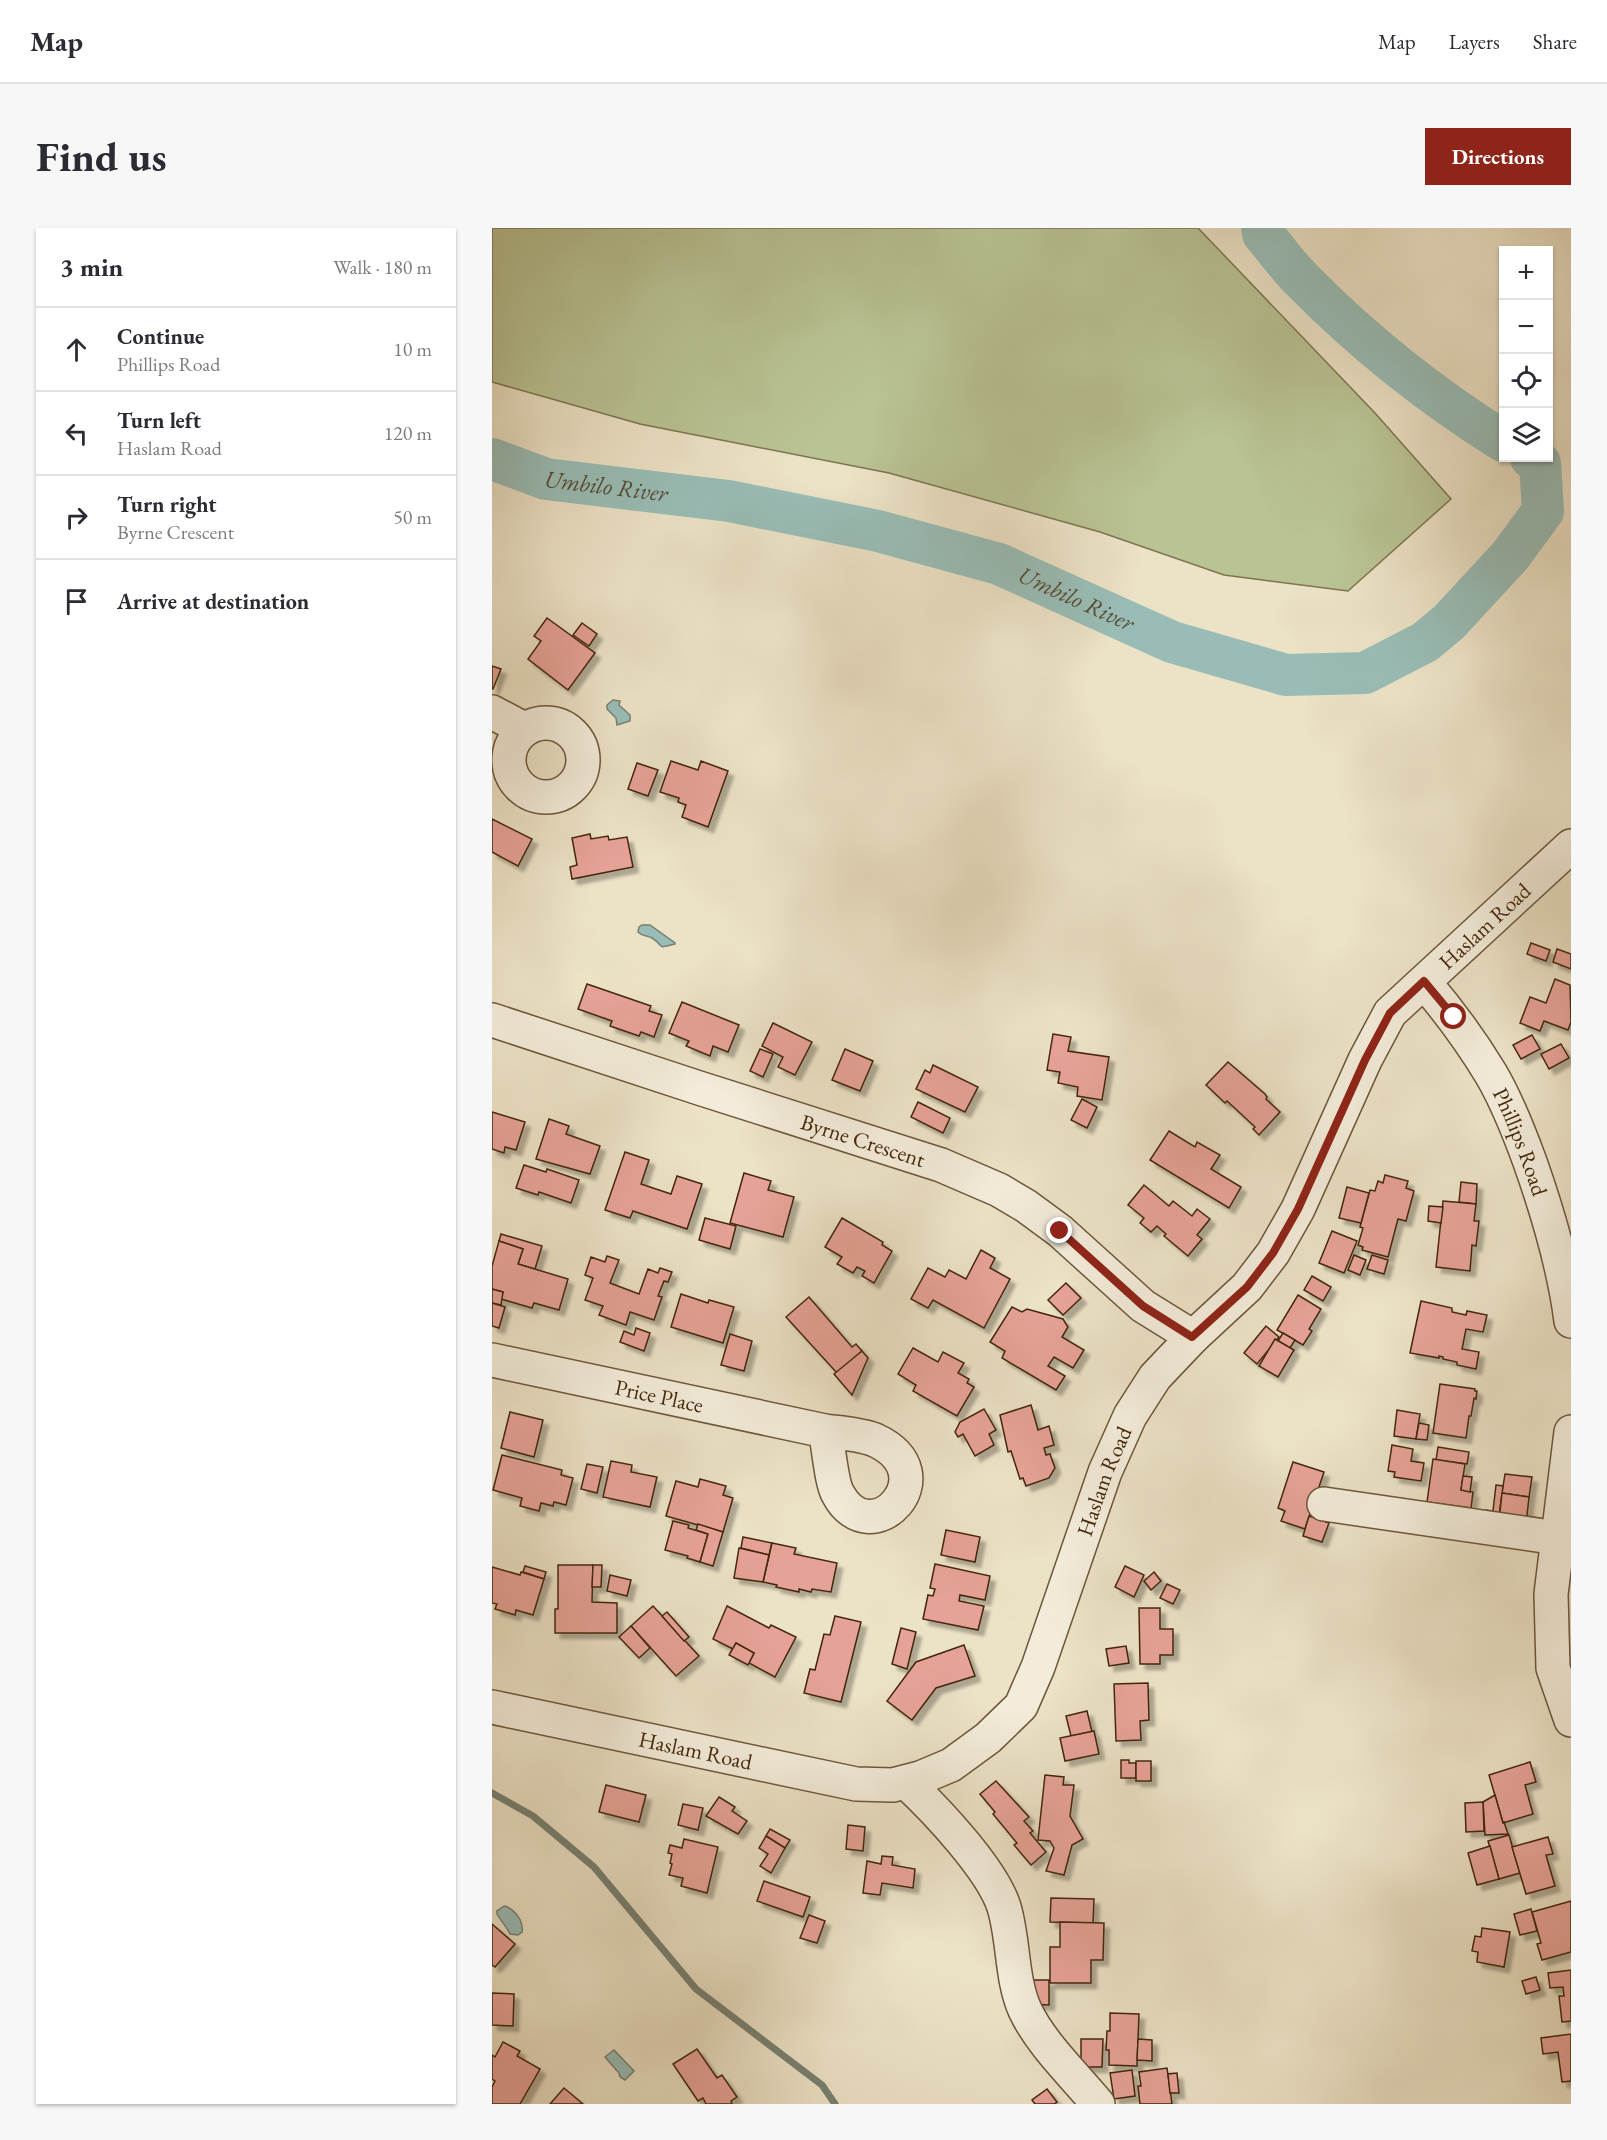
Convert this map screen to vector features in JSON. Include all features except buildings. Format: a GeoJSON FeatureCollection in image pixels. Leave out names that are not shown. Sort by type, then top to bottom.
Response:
{"type":"FeatureCollection","features":[{"type":"Feature","properties":{"kind":"street"},"geometry":{"type":"LineString","coordinates":[[492,712],[508,740]]}},
{"type":"Feature","properties":{"kind":"street","name":"Haslam Road"},"geometry":{"type":"LineString","coordinates":[[492,1707],[856,1784],[892,1785],[906,1782],[951,1765],[988,1738],[1021,1706],[1038,1667],[1105,1472],[1130,1416],[1155,1377],[1192,1337],[1247,1287],[1273,1253],[1298,1209],[1365,1060],[1390,1013],[1571,846]]}},
{"type":"Feature","properties":{"kind":"street","name":"Phillips Road"},"geometry":{"type":"LineString","coordinates":[[1424,981],[1454,1017],[1492,1076],[1517,1126],[1540,1191],[1562,1265],[1571,1321]]}},
{"type":"Feature","properties":{"kind":"street","name":"Byrne Crescent"},"geometry":{"type":"LineString","coordinates":[[492,1020],[941,1165],[999,1190],[1060,1231],[1143,1306],[1192,1337]]}},
{"type":"Feature","properties":{"kind":"street","name":"Price Place"},"geometry":{"type":"LineString","coordinates":[[492,1360],[825,1431]]}},
{"type":"Feature","properties":{"kind":"street"},"geometry":{"type":"LineString","coordinates":[[1571,1432],[1551,1594],[1553,1668],[1571,1720]]}},
{"type":"Feature","properties":{"kind":"street"},"geometry":{"type":"LineString","coordinates":[[1324,1504],[1558,1538]]}},
{"type":"Feature","properties":{"kind":"street"},"geometry":{"type":"LineString","coordinates":[[906,1782],[926,1800],[991,1879],[1004,1907],[1024,2009],[1038,2033],[1098,2104]]}},
{"type":"Feature","properties":{"kind":"green space"},"geometry":{"type":"Polygon","coordinates":[[[492,228],[1198,228],[1375,413],[1451,499],[1348,591],[1224,575],[1100,532],[889,473],[640,424],[492,382],[492,228]]]}},
{"type":"Feature","properties":{"kind":"water"},"geometry":{"type":"Polygon","coordinates":[[[613,700],[620,701],[619,705],[630,715],[630,721],[617,725],[616,718],[607,709],[607,705],[613,700]]]}},
{"type":"Feature","properties":{"kind":"water"},"geometry":{"type":"Polygon","coordinates":[[[642,925],[650,925],[675,944],[661,946],[652,938],[638,932],[642,925]]]}},
{"type":"Feature","properties":{"kind":"water"},"geometry":{"type":"Polygon","coordinates":[[[504,1906],[511,1909],[520,1919],[522,1932],[518,1935],[510,1934],[497,1914],[497,1911],[504,1906]]]}},
{"type":"Feature","properties":{"kind":"water"},"geometry":{"type":"Polygon","coordinates":[[[614,2050],[634,2071],[625,2080],[620,2077],[605,2057],[614,2050]]]}},
{"type":"Feature","properties":{"kind":"waterway","name":"Umbilo River"},"geometry":{"type":"LineString","coordinates":[[1262,228],[1263,234],[1297,275],[1349,325],[1424,386],[1499,438]]}},
{"type":"Feature","properties":{"kind":"waterway","name":"Umbilo River"},"geometry":{"type":"LineString","coordinates":[[492,459],[546,479],[729,501],[878,531],[999,564],[1172,642],[1286,675],[1365,673],[1425,642],[1449,622],[1510,556],[1543,511],[1538,462]]}},
{"type":"Feature","properties":{"kind":"waterway"},"geometry":{"type":"LineString","coordinates":[[492,1793],[533,1816],[594,1867],[696,1989],[822,2085],[835,2104]]}},
{"type":"Feature","properties":{"kind":"route"},"geometry":{"type":"LineString","coordinates":[[1060,1231],[1143,1306],[1192,1337],[1247,1287],[1273,1253],[1298,1209],[1365,1060],[1390,1013],[1424,981],[1454,1017]]}}]}
